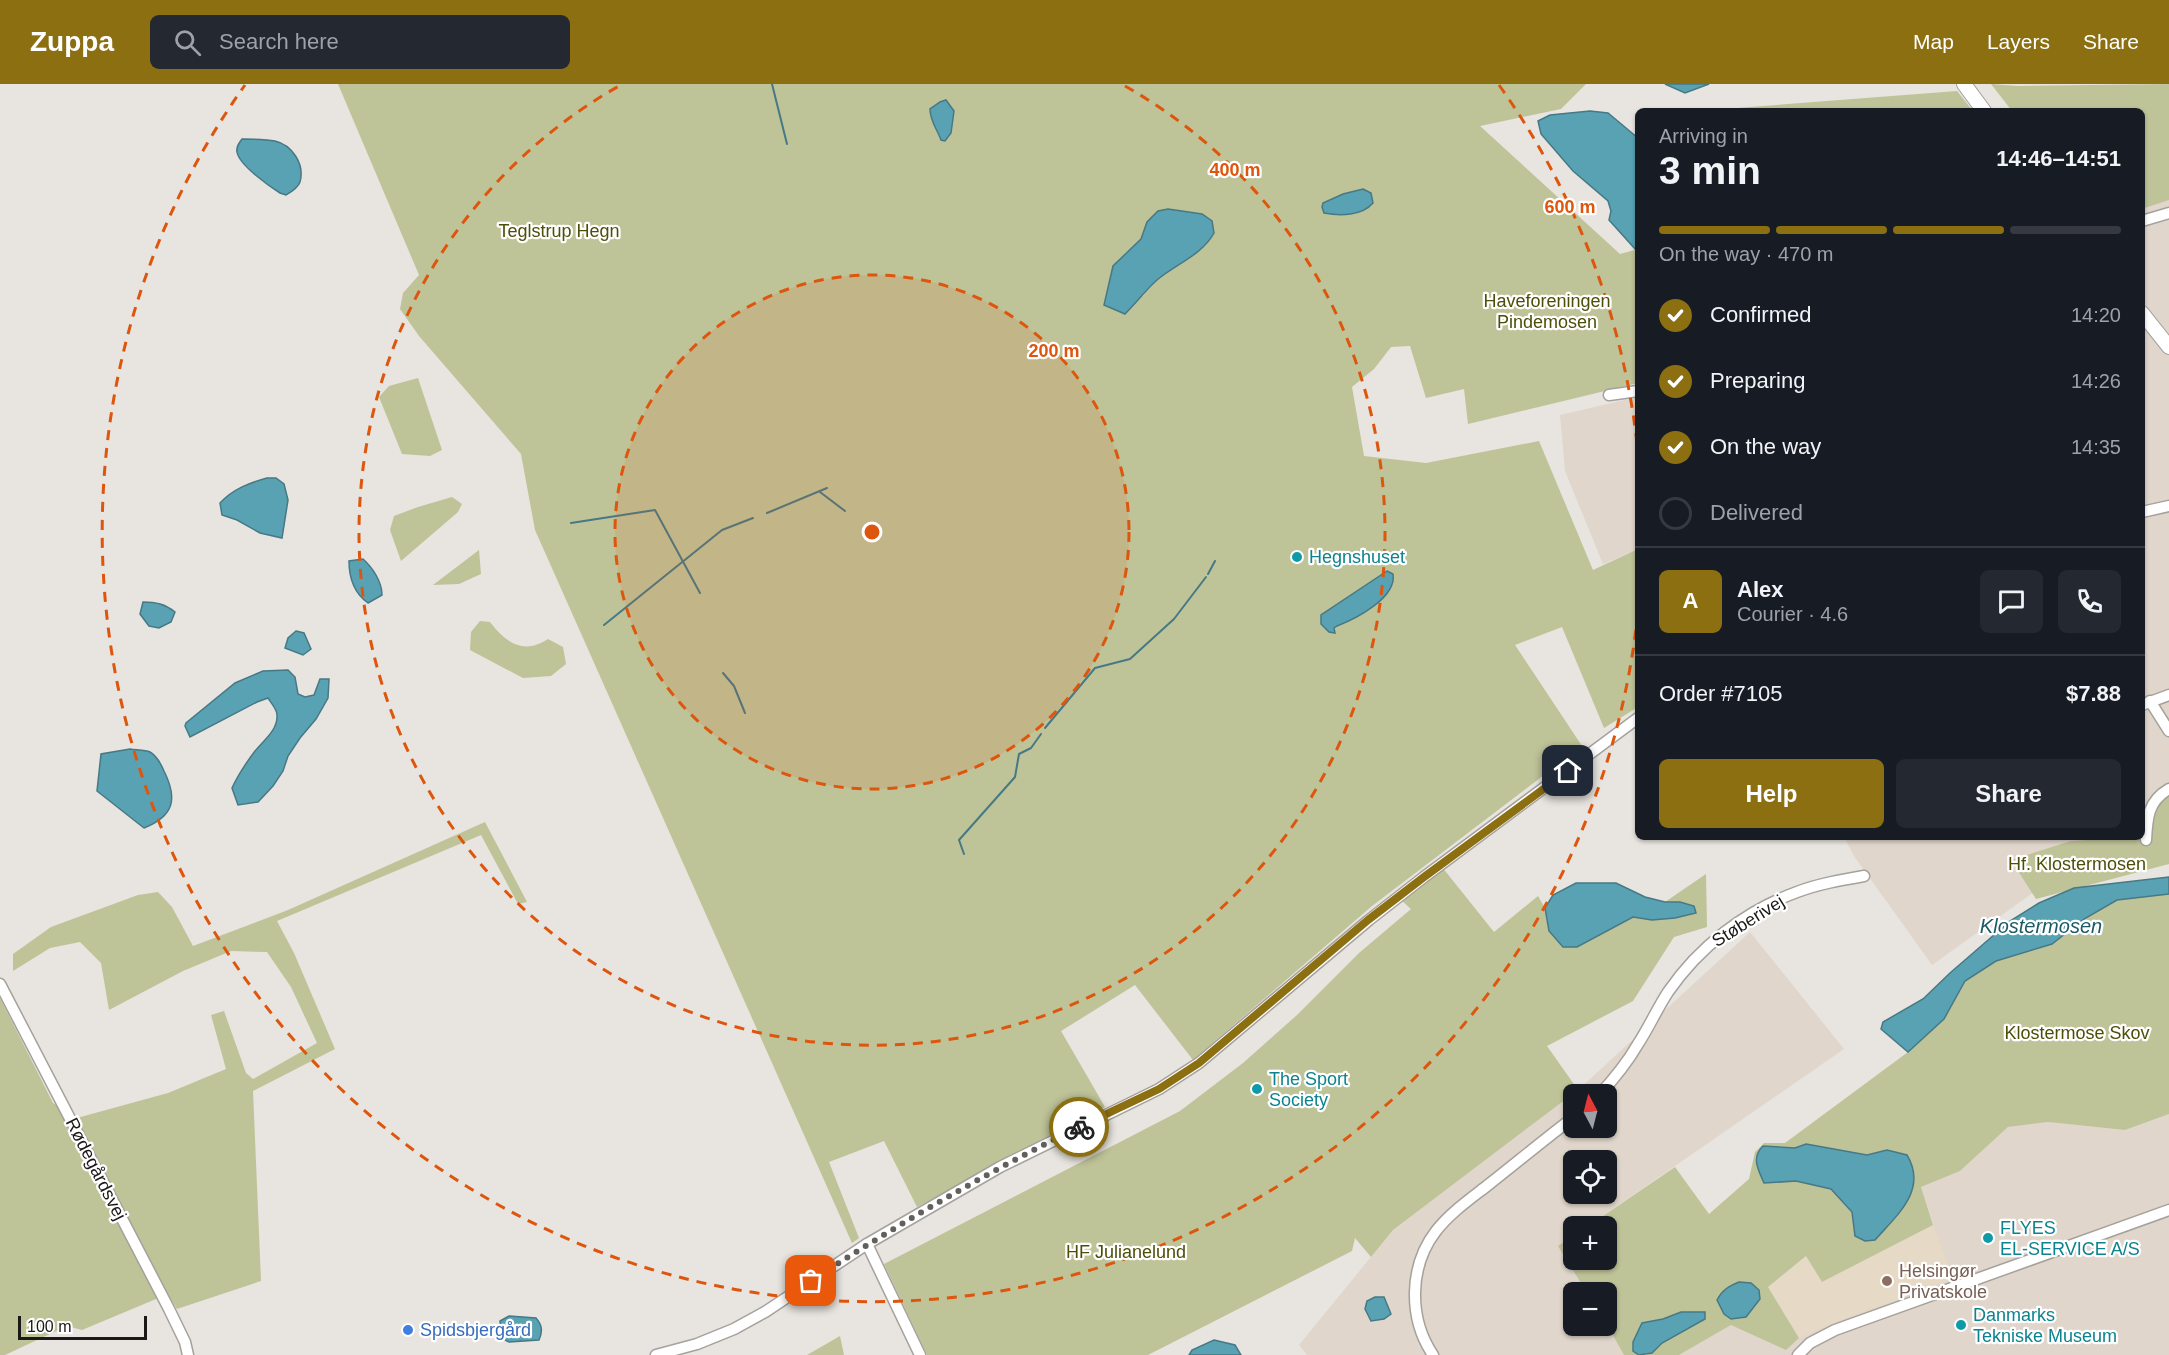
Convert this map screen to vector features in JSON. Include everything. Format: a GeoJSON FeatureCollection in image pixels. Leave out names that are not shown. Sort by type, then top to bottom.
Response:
{"type":"FeatureCollection","features":[{"type":"Feature","properties":{"kind":"main road"},"geometry":{"type":"LineString","coordinates":[[1964,84],[1982,108]]}},
{"type":"Feature","properties":{"kind":"main road"},"geometry":{"type":"LineString","coordinates":[[2145,317],[2169,347]]}},
{"type":"Feature","properties":{"kind":"street"},"geometry":{"type":"LineString","coordinates":[[2145,220],[2169,213]]}},
{"type":"Feature","properties":{"kind":"street"},"geometry":{"type":"LineString","coordinates":[[1609,395],[1635,391]]}},
{"type":"Feature","properties":{"kind":"street"},"geometry":{"type":"LineString","coordinates":[[2145,513],[2169,506]]}},
{"type":"Feature","properties":{"kind":"street"},"geometry":{"type":"LineString","coordinates":[[2145,514],[2169,511]]}},
{"type":"Feature","properties":{"kind":"street"},"geometry":{"type":"LineString","coordinates":[[2169,695],[2146,703],[2169,731]]}},
{"type":"Feature","properties":{"kind":"street"},"geometry":{"type":"LineString","coordinates":[[656,1355],[697,1344],[734,1329],[765,1312],[867,1244],[1000,1167],[1159,1089],[1199,1063],[1368,920],[1635,720]]}},
{"type":"Feature","properties":{"kind":"street"},"geometry":{"type":"LineString","coordinates":[[2146,840],[2151,804],[2169,789]]}},
{"type":"Feature","properties":{"kind":"street","name":"Støberivej"},"geometry":{"type":"LineString","coordinates":[[1610,1084],[1620,1073],[1638,1045],[1667,994],[1684,970],[1707,946],[1768,904],[1798,891],[1864,876]]}},
{"type":"Feature","properties":{"kind":"street","name":"Rødegårdsvej"},"geometry":{"type":"LineString","coordinates":[[0,984],[169,1309],[185,1342],[188,1355]]}},
{"type":"Feature","properties":{"kind":"street"},"geometry":{"type":"LineString","coordinates":[[1433,1355],[1419,1329],[1414,1303],[1415,1277],[1423,1253],[1436,1230],[1455,1212],[1563,1126]]}},
{"type":"Feature","properties":{"kind":"street"},"geometry":{"type":"LineString","coordinates":[[1798,1355],[1810,1343],[1835,1330],[2169,1210]]}},
{"type":"Feature","properties":{"kind":"street"},"geometry":{"type":"LineString","coordinates":[[867,1244],[920,1355]]}},
{"type":"Feature","properties":{"kind":"shaded area"},"geometry":{"type":"Polygon","coordinates":[[[2169,200],[2169,857],[2048,882],[1932,965],[1854,856],[1846,840],[2145,840],[2145,208],[2169,200]]]}},
{"type":"Feature","properties":{"kind":"shaded area"},"geometry":{"type":"Polygon","coordinates":[[[1635,398],[1635,550],[1603,564],[1565,471],[1560,415],[1635,398]]]}},
{"type":"Feature","properties":{"kind":"shaded area"},"geometry":{"type":"Polygon","coordinates":[[[1750,932],[1844,1049],[1603,1216],[1563,1216],[1563,1243],[1559,1246],[1563,1253],[1563,1270],[1573,1270],[1580,1282],[1563,1282],[1563,1336],[1613,1336],[1624,1355],[1307,1355],[1299,1345],[1393,1230],[1563,1101],[1563,1138],[1617,1138],[1617,1084],[1585,1084],[1750,932]]]}},
{"type":"Feature","properties":{"kind":"shaded area"},"geometry":{"type":"Polygon","coordinates":[[[2169,1114],[2169,1355],[1679,1355],[1731,1325],[1798,1338],[1933,1224],[1921,1187],[1960,1171],[2008,1127],[2048,1122],[2125,1130],[2169,1114]]]}},
{"type":"Feature","properties":{"kind":"shaded area","name":"Helsingør Privatskole"},"geometry":{"type":"Polygon","coordinates":[[[1933,1225],[1954,1279],[1846,1318],[1799,1338],[1768,1287],[1806,1256],[1822,1282],[1933,1225]]]}},
{"type":"Feature","properties":{"kind":"green space"},"geometry":{"type":"Polygon","coordinates":[[[338,84],[1586,84],[1561,109],[1480,126],[1620,254],[1635,250],[1635,384],[1468,424],[1464,389],[1426,398],[1410,346],[1391,347],[1374,369],[1352,387],[1364,456],[1426,463],[1539,441],[1593,570],[1635,550],[1635,709],[1604,728],[1562,627],[1515,645],[1582,746],[1372,906],[1193,1060],[1135,985],[1061,1031],[1105,1107],[917,1207],[884,1141],[829,1162],[859,1238],[852,1243],[535,530],[521,454],[419,336],[400,309],[403,293],[419,275],[338,84]],[[1168,209],[1147,222],[1141,239],[1113,266],[1104,305],[1143,296],[1157,280],[1202,248],[1202,214],[1168,209]],[[1384,573],[1321,615],[1334,628],[1373,607],[1386,593],[1384,573]]]}},
{"type":"Feature","properties":{"kind":"green space"},"geometry":{"type":"Polygon","coordinates":[[[1991,84],[2017,86],[2169,84],[2169,200],[2145,208],[2145,108],[2010,108],[1991,84]]]}},
{"type":"Feature","properties":{"kind":"green space"},"geometry":{"type":"Polygon","coordinates":[[[1957,91],[1971,108],[1737,108],[1957,91]]]}},
{"type":"Feature","properties":{"kind":"green space"},"geometry":{"type":"Polygon","coordinates":[[[418,378],[442,450],[430,456],[402,454],[379,397],[389,386],[418,378]]]}},
{"type":"Feature","properties":{"kind":"green space"},"geometry":{"type":"Polygon","coordinates":[[[452,497],[462,504],[458,512],[401,561],[390,530],[394,516],[452,497]]]}},
{"type":"Feature","properties":{"kind":"green space"},"geometry":{"type":"Polygon","coordinates":[[[479,550],[481,574],[459,584],[433,585],[479,550]]]}},
{"type":"Feature","properties":{"kind":"green space"},"geometry":{"type":"Polygon","coordinates":[[[480,621],[490,622],[502,636],[523,646],[539,644],[548,639],[563,647],[566,664],[551,676],[523,678],[470,650],[471,632],[480,621]]]}},
{"type":"Feature","properties":{"kind":"green space","name":"Hf. Klostermosen"},"geometry":{"type":"Polygon","coordinates":[[[2169,782],[2169,864],[2036,899],[2011,860],[2071,841],[2145,840],[2145,808],[2169,782]]]}},
{"type":"Feature","properties":{"kind":"green space"},"geometry":{"type":"Polygon","coordinates":[[[485,822],[527,902],[518,904],[481,835],[277,921],[294,953],[335,1049],[253,1091],[261,1281],[177,1309],[168,1294],[82,1330],[67,1326],[5,1355],[0,1355],[0,998],[53,1103],[77,1118],[168,1093],[226,1069],[211,1015],[224,1011],[246,1073],[253,1079],[317,1043],[291,987],[267,952],[231,951],[183,971],[109,1010],[101,963],[80,942],[50,948],[13,971],[13,954],[51,927],[138,895],[158,892],[172,907],[193,946],[288,910],[485,822]]]}},
{"type":"Feature","properties":{"kind":"green space","name":"HF Julianelund"},"geometry":{"type":"Polygon","coordinates":[[[1442,867],[1494,932],[1538,896],[1545,908],[1549,931],[1577,947],[1633,917],[1652,920],[1696,913],[1694,906],[1680,902],[1665,902],[1706,874],[1707,927],[1674,937],[1633,1001],[1547,1046],[1574,1084],[1563,1084],[1563,1101],[1393,1230],[1371,1257],[1355,1238],[1352,1251],[1148,1355],[927,1355],[884,1264],[1180,1111],[1243,1063],[1297,1015],[1359,953],[1411,909],[1400,899],[1442,867]]]}},
{"type":"Feature","properties":{"kind":"green space","name":"Klostermose Skov"},"geometry":{"type":"Polygon","coordinates":[[[2169,894],[2169,1114],[2125,1130],[2048,1122],[2008,1127],[1960,1171],[1921,1187],[1933,1225],[1822,1282],[1806,1256],[1768,1287],[1799,1338],[1786,1350],[1731,1325],[1679,1355],[1646,1355],[1652,1353],[1705,1312],[1681,1312],[1663,1319],[1642,1323],[1633,1351],[1639,1355],[1624,1355],[1613,1336],[1617,1336],[1617,1282],[1580,1282],[1573,1270],[1617,1270],[1617,1216],[1603,1216],[1675,1167],[1709,1214],[1749,1179],[1755,1152],[1764,1143],[1785,1143],[1908,1052],[1944,1019],[1965,981],[1996,961],[2052,944],[2084,919],[2117,900],[2169,894]],[[1806,1144],[1795,1148],[1763,1146],[1764,1183],[1796,1181],[1831,1189],[1852,1212],[1855,1236],[1865,1241],[1875,1240],[1906,1204],[1887,1150],[1867,1155],[1806,1144]]]}},
{"type":"Feature","properties":{"kind":"green space","name":"Klostermose Skov"},"geometry":{"type":"Polygon","coordinates":[[[1563,1243],[1563,1254],[1558,1246],[1563,1243]]]}},
{"type":"Feature","properties":{"kind":"green space"},"geometry":{"type":"Polygon","coordinates":[[[840,1336],[844,1355],[807,1355],[840,1336]]]}},
{"type":"Feature","properties":{"kind":"water"},"geometry":{"type":"Polygon","coordinates":[[[1665,84],[1709,84],[1685,93],[1665,84]]]}},
{"type":"Feature","properties":{"kind":"water"},"geometry":{"type":"Polygon","coordinates":[[[946,100],[954,111],[951,133],[945,141],[941,140],[932,121],[930,109],[946,100]]]}},
{"type":"Feature","properties":{"kind":"water"},"geometry":{"type":"Polygon","coordinates":[[[1590,111],[1608,113],[1635,136],[1635,249],[1609,220],[1611,211],[1608,201],[1573,171],[1541,134],[1538,121],[1550,115],[1590,111]]]}},
{"type":"Feature","properties":{"kind":"water"},"geometry":{"type":"Polygon","coordinates":[[[242,139],[271,140],[281,143],[292,151],[301,169],[298,186],[286,195],[255,175],[243,163],[237,152],[242,139]]]}},
{"type":"Feature","properties":{"kind":"water"},"geometry":{"type":"Polygon","coordinates":[[[1363,189],[1371,193],[1373,203],[1368,207],[1350,214],[1324,213],[1323,203],[1343,194],[1363,189]]]}},
{"type":"Feature","properties":{"kind":"water"},"geometry":{"type":"Polygon","coordinates":[[[1168,209],[1202,214],[1212,221],[1214,233],[1196,253],[1157,280],[1125,314],[1104,305],[1113,266],[1141,239],[1147,222],[1158,211],[1168,209]]]}},
{"type":"Feature","properties":{"kind":"water"},"geometry":{"type":"Polygon","coordinates":[[[267,478],[276,478],[284,484],[288,500],[282,538],[260,533],[237,520],[222,515],[220,503],[225,498],[242,487],[267,478]]]}},
{"type":"Feature","properties":{"kind":"water"},"geometry":{"type":"Polygon","coordinates":[[[363,559],[376,576],[382,590],[382,595],[368,603],[356,590],[349,567],[349,561],[363,559]]]}},
{"type":"Feature","properties":{"kind":"water"},"geometry":{"type":"Polygon","coordinates":[[[1387,571],[1393,574],[1392,583],[1382,599],[1334,628],[1335,633],[1329,632],[1321,624],[1321,615],[1387,571]]]}},
{"type":"Feature","properties":{"kind":"water"},"geometry":{"type":"Polygon","coordinates":[[[143,602],[160,604],[171,609],[175,612],[171,622],[159,628],[149,626],[140,614],[143,602]]]}},
{"type":"Feature","properties":{"kind":"water"},"geometry":{"type":"Polygon","coordinates":[[[296,631],[304,633],[311,649],[303,655],[285,648],[288,638],[296,631]]]}},
{"type":"Feature","properties":{"kind":"water"},"geometry":{"type":"Polygon","coordinates":[[[288,670],[295,677],[298,694],[305,697],[314,695],[320,679],[329,679],[328,698],[316,719],[288,756],[283,771],[273,786],[258,802],[238,805],[232,788],[248,760],[275,725],[277,715],[274,706],[268,698],[257,702],[190,737],[186,723],[235,683],[263,671],[288,670]]]}},
{"type":"Feature","properties":{"kind":"water"},"geometry":{"type":"Polygon","coordinates":[[[130,749],[148,751],[155,756],[163,768],[171,790],[172,798],[167,812],[162,818],[144,828],[97,791],[101,754],[130,749]]]}},
{"type":"Feature","properties":{"kind":"water","name":"Klostermosen"},"geometry":{"type":"Polygon","coordinates":[[[2169,877],[2169,894],[2117,900],[2084,919],[2052,944],[1996,961],[1965,981],[1944,1019],[1908,1052],[1881,1029],[1883,1022],[1923,999],[2010,921],[2039,903],[2074,888],[2169,877]]]}},
{"type":"Feature","properties":{"kind":"water"},"geometry":{"type":"Polygon","coordinates":[[[1576,883],[1616,883],[1645,897],[1694,906],[1696,913],[1652,920],[1633,917],[1577,947],[1563,947],[1549,931],[1545,908],[1553,895],[1576,883]]]}},
{"type":"Feature","properties":{"kind":"water"},"geometry":{"type":"Polygon","coordinates":[[[1806,1144],[1867,1155],[1887,1150],[1907,1155],[1913,1168],[1912,1191],[1900,1211],[1875,1240],[1865,1241],[1855,1236],[1852,1212],[1831,1189],[1796,1181],[1764,1183],[1756,1159],[1763,1146],[1795,1148],[1806,1144]]]}},
{"type":"Feature","properties":{"kind":"water"},"geometry":{"type":"Polygon","coordinates":[[[1739,1282],[1751,1283],[1759,1290],[1760,1299],[1746,1317],[1731,1319],[1724,1314],[1717,1300],[1726,1289],[1739,1282]]]}},
{"type":"Feature","properties":{"kind":"water"},"geometry":{"type":"Polygon","coordinates":[[[1375,1297],[1384,1297],[1391,1314],[1384,1319],[1371,1321],[1365,1309],[1367,1301],[1375,1297]]]}},
{"type":"Feature","properties":{"kind":"water"},"geometry":{"type":"Polygon","coordinates":[[[1681,1312],[1705,1312],[1705,1319],[1662,1343],[1652,1353],[1639,1355],[1633,1351],[1633,1342],[1642,1323],[1663,1319],[1681,1312]]]}},
{"type":"Feature","properties":{"kind":"water"},"geometry":{"type":"Polygon","coordinates":[[[509,1316],[536,1318],[541,1328],[539,1340],[509,1342],[501,1338],[500,1321],[509,1316]]]}},
{"type":"Feature","properties":{"kind":"water"},"geometry":{"type":"Polygon","coordinates":[[[1214,1340],[1235,1345],[1241,1355],[1189,1355],[1192,1350],[1214,1340]]]}},
{"type":"Feature","properties":{"kind":"waterway"},"geometry":{"type":"LineString","coordinates":[[772,84],[787,144]]}},
{"type":"Feature","properties":{"kind":"waterway"},"geometry":{"type":"LineString","coordinates":[[767,513],[827,488]]}},
{"type":"Feature","properties":{"kind":"waterway"},"geometry":{"type":"LineString","coordinates":[[820,492],[845,511]]}},
{"type":"Feature","properties":{"kind":"waterway"},"geometry":{"type":"LineString","coordinates":[[571,523],[655,510],[700,593]]}},
{"type":"Feature","properties":{"kind":"waterway"},"geometry":{"type":"LineString","coordinates":[[604,625],[722,530],[753,518]]}},
{"type":"Feature","properties":{"kind":"waterway"},"geometry":{"type":"LineString","coordinates":[[1208,574],[1215,561]]}},
{"type":"Feature","properties":{"kind":"waterway"},"geometry":{"type":"LineString","coordinates":[[1045,728],[1095,668],[1130,659],[1174,619],[1206,577]]}},
{"type":"Feature","properties":{"kind":"waterway"},"geometry":{"type":"LineString","coordinates":[[723,673],[734,686],[745,713]]}},
{"type":"Feature","properties":{"kind":"waterway"},"geometry":{"type":"LineString","coordinates":[[964,854],[959,840],[1015,777],[1019,754],[1031,748],[1041,734]]}},
{"type":"Feature","properties":{"kind":"way so far"},"geometry":{"type":"LineString","coordinates":[[811,1281],[867,1244],[1000,1167],[1079,1127]]}},
{"type":"Feature","properties":{"kind":"place","name":"Hegnshuset"},"geometry":{"type":"Point","coordinates":[1297,557]}},
{"type":"Feature","properties":{"kind":"place","name":"The Sport Society"},"geometry":{"type":"Point","coordinates":[1257,1089]}},
{"type":"Feature","properties":{"kind":"place","name":"FLYES EL-SERVICE A/S"},"geometry":{"type":"Point","coordinates":[1988,1238]}},
{"type":"Feature","properties":{"kind":"place","name":"Helsingør Privatskole"},"geometry":{"type":"Point","coordinates":[1887,1281]}},
{"type":"Feature","properties":{"kind":"place","name":"Danmarks Tekniske Museum"},"geometry":{"type":"Point","coordinates":[1961,1325]}},
{"type":"Feature","properties":{"kind":"place","name":"Spidsbjergård"},"geometry":{"type":"Point","coordinates":[408,1330]}},
{"type":"Feature","properties":{"kind":"route"},"geometry":{"type":"LineString","coordinates":[[1079,1127],[1159,1089],[1199,1063],[1368,920],[1568,771]]}},
{"type":"Feature","properties":{"kind":"park label","name":"Teglstrup Hegn"},"geometry":{"type":"Point","coordinates":[559,231]}},
{"type":"Feature","properties":{"kind":"park label","name":"Haveforeningen Pindemosen"},"geometry":{"type":"Point","coordinates":[1547,311]}}]}
